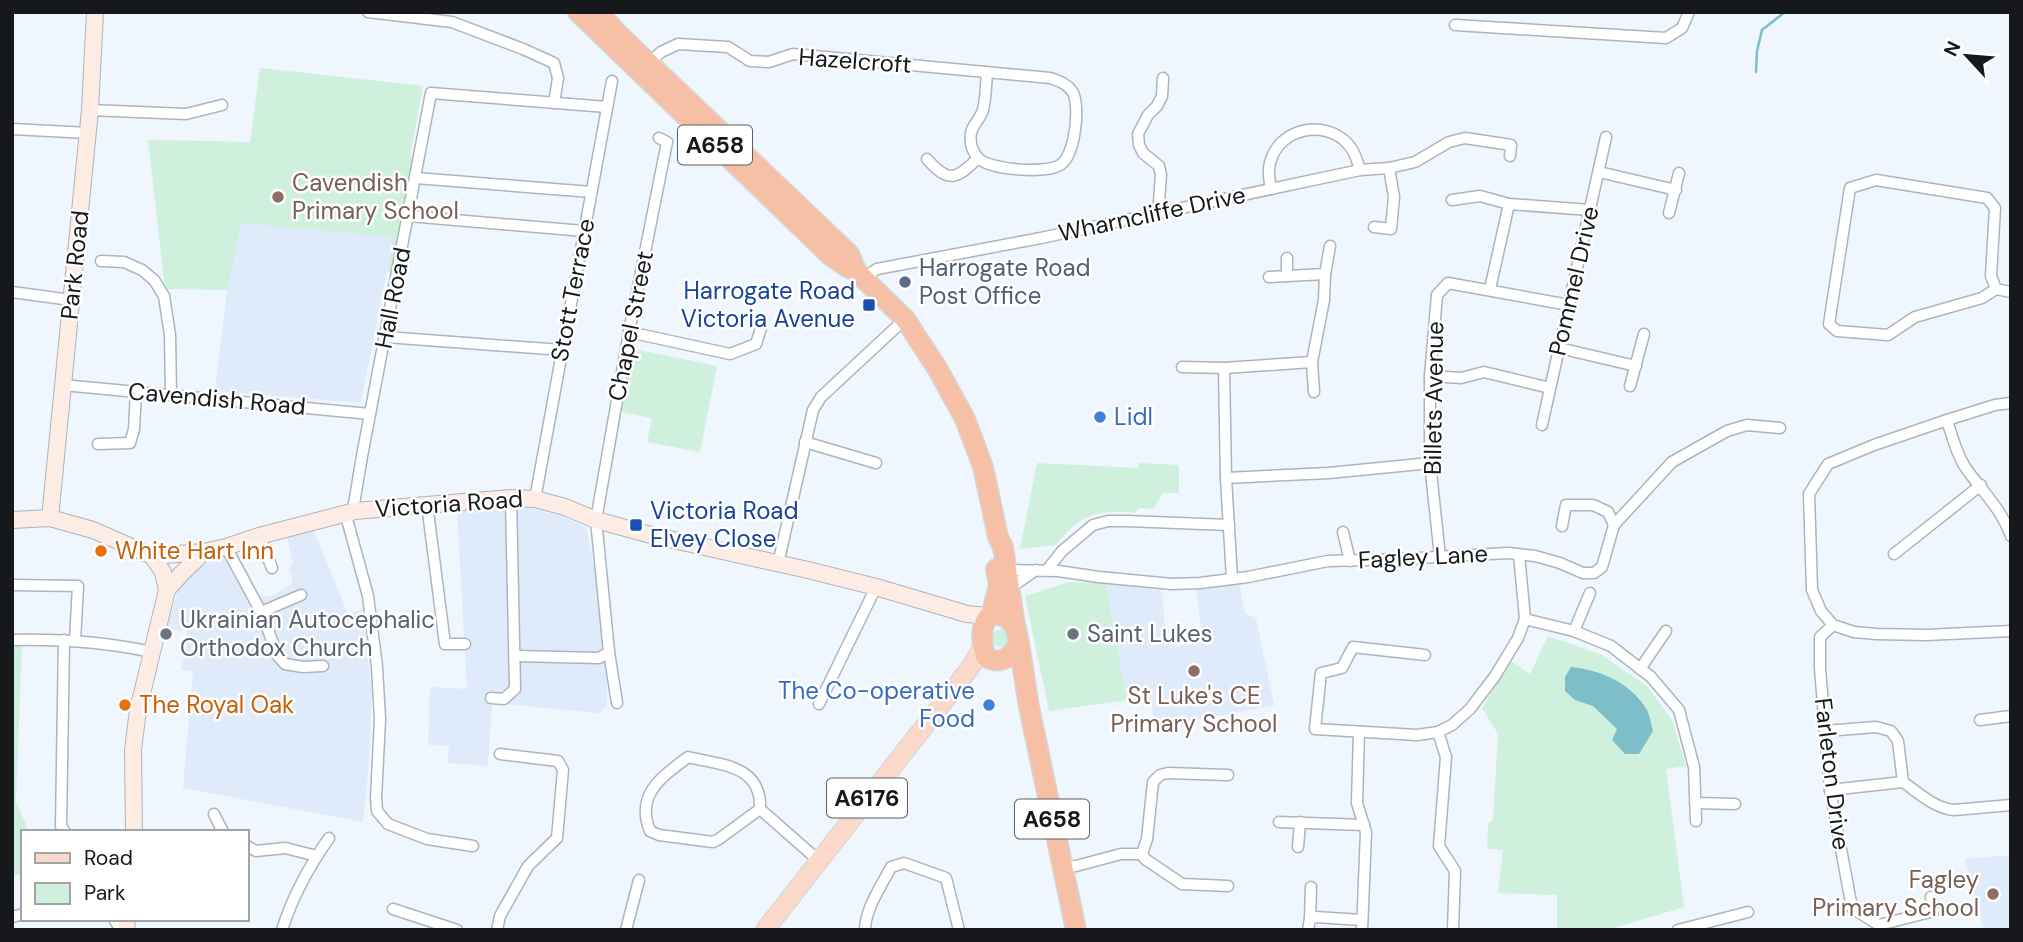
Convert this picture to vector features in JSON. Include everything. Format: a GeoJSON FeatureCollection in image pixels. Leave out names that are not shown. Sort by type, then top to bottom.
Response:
{"type":"FeatureCollection","features":[{"type":"Feature","properties":{"kind":"highway","name":"A658"},"geometry":{"type":"LineString","coordinates":[[578,12],[830,255],[860,275],[905,318],[965,419],[985,477],[998,537],[993,551],[1005,578],[1029,708],[1076,930]]}},
{"type":"Feature","properties":{"kind":"highway","name":"A658"},"geometry":{"type":"LineString","coordinates":[[598,12],[849,254],[860,275]]}},
{"type":"Feature","properties":{"kind":"highway","name":"A658"},"geometry":{"type":"LineString","coordinates":[[1005,578],[999,589],[986,642],[1017,680],[1029,708]]}},
{"type":"Feature","properties":{"kind":"highway"},"geometry":{"type":"LineString","coordinates":[[1005,617],[1017,634],[1008,658],[986,642],[1005,617]]}},
{"type":"Feature","properties":{"kind":"main road","name":"A6176"},"geometry":{"type":"LineString","coordinates":[[765,930],[986,642]]}},
{"type":"Feature","properties":{"kind":"street","name":"Park Road"},"geometry":{"type":"LineString","coordinates":[[50,518],[88,133],[95,12]]}},
{"type":"Feature","properties":{"kind":"street"},"geometry":{"type":"LineString","coordinates":[[368,12],[452,22],[554,63],[558,78],[554,103]]}},
{"type":"Feature","properties":{"kind":"street"},"geometry":{"type":"LineString","coordinates":[[1455,25],[1666,38],[1682,28],[1689,12]]}},
{"type":"Feature","properties":{"kind":"street","name":"Hazelcroft"},"geometry":{"type":"LineString","coordinates":[[649,63],[661,52],[678,44],[690,44],[727,47],[750,61],[769,62],[793,54],[1050,78],[1063,82],[1074,93],[1074,139],[1070,155],[1062,165],[1043,171],[994,165],[978,158]]}},
{"type":"Feature","properties":{"kind":"street"},"geometry":{"type":"LineString","coordinates":[[927,159],[937,171],[955,176],[964,173],[978,158],[971,145],[971,128],[983,111],[987,72]]}},
{"type":"Feature","properties":{"kind":"street"},"geometry":{"type":"LineString","coordinates":[[1158,214],[1160,166],[1143,153],[1138,134],[1162,96],[1163,78]]}},
{"type":"Feature","properties":{"kind":"street","name":"Stott Terrace"},"geometry":{"type":"LineString","coordinates":[[535,499],[612,81]]}},
{"type":"Feature","properties":{"kind":"street","name":"Hall Road"},"geometry":{"type":"LineString","coordinates":[[350,512],[354,504],[431,93],[607,107]]}},
{"type":"Feature","properties":{"kind":"street"},"geometry":{"type":"LineString","coordinates":[[90,110],[186,114],[222,105]]}},
{"type":"Feature","properties":{"kind":"street"},"geometry":{"type":"LineString","coordinates":[[12,129],[88,133]]}},
{"type":"Feature","properties":{"kind":"street"},"geometry":{"type":"LineString","coordinates":[[1271,189],[1268,176],[1272,155],[1284,139],[1308,130],[1334,134],[1346,142],[1354,153],[1360,170]]}},
{"type":"Feature","properties":{"kind":"street","name":"Pommel Drive"},"geometry":{"type":"LineString","coordinates":[[1542,425],[1606,137]]}},
{"type":"Feature","properties":{"kind":"street","name":"Chapel Street"},"geometry":{"type":"LineString","coordinates":[[617,703],[609,652],[596,520],[629,332],[667,142],[659,138]]}},
{"type":"Feature","properties":{"kind":"street","name":"Wharncliffe Drive"},"geometry":{"type":"LineString","coordinates":[[860,275],[877,269],[1158,214],[1360,170],[1389,168],[1415,162],[1448,142],[1465,138],[1511,145],[1510,156]]}},
{"type":"Feature","properties":{"kind":"street"},"geometry":{"type":"LineString","coordinates":[[1374,227],[1391,229],[1394,197],[1389,168]]}},
{"type":"Feature","properties":{"kind":"street"},"geometry":{"type":"LineString","coordinates":[[1599,172],[1676,190]]}},
{"type":"Feature","properties":{"kind":"street"},"geometry":{"type":"LineString","coordinates":[[1670,213],[1679,173]]}},
{"type":"Feature","properties":{"kind":"street"},"geometry":{"type":"LineString","coordinates":[[416,177],[591,192]]}},
{"type":"Feature","properties":{"kind":"street"},"geometry":{"type":"LineString","coordinates":[[1996,289],[1991,276],[1995,208],[1987,198],[1890,181],[1876,180],[1850,188],[1829,324],[1837,331],[1888,335],[1916,317],[1982,298],[1996,289],[2011,292]]}},
{"type":"Feature","properties":{"kind":"street"},"geometry":{"type":"LineString","coordinates":[[1452,200],[1480,196],[1509,204],[1590,210]]}},
{"type":"Feature","properties":{"kind":"street"},"geometry":{"type":"LineString","coordinates":[[1490,289],[1509,204]]}},
{"type":"Feature","properties":{"kind":"street"},"geometry":{"type":"LineString","coordinates":[[409,216],[584,231]]}},
{"type":"Feature","properties":{"kind":"street"},"geometry":{"type":"LineString","coordinates":[[1314,392],[1311,362],[1324,300],[1329,246]]}},
{"type":"Feature","properties":{"kind":"street"},"geometry":{"type":"LineString","coordinates":[[1287,258],[1287,276]]}},
{"type":"Feature","properties":{"kind":"street"},"geometry":{"type":"LineString","coordinates":[[100,261],[124,262],[142,270],[154,279],[164,296],[170,335],[170,394]]}},
{"type":"Feature","properties":{"kind":"street"},"geometry":{"type":"LineString","coordinates":[[1269,277],[1325,274]]}},
{"type":"Feature","properties":{"kind":"street","name":"Billets Avenue"},"geometry":{"type":"LineString","coordinates":[[1440,557],[1430,463],[1430,376],[1437,295],[1448,282],[1569,305]]}},
{"type":"Feature","properties":{"kind":"street"},"geometry":{"type":"LineString","coordinates":[[12,292],[71,300]]}},
{"type":"Feature","properties":{"kind":"street"},"geometry":{"type":"LineString","coordinates":[[778,564],[813,410],[821,397],[905,318]]}},
{"type":"Feature","properties":{"kind":"street"},"geometry":{"type":"LineString","coordinates":[[629,332],[730,354],[756,344],[761,328]]}},
{"type":"Feature","properties":{"kind":"street"},"geometry":{"type":"LineString","coordinates":[[1630,386],[1644,334]]}},
{"type":"Feature","properties":{"kind":"street"},"geometry":{"type":"LineString","coordinates":[[386,337],[562,350]]}},
{"type":"Feature","properties":{"kind":"street"},"geometry":{"type":"LineString","coordinates":[[1559,348],[1636,366]]}},
{"type":"Feature","properties":{"kind":"street"},"geometry":{"type":"LineString","coordinates":[[1182,367],[1223,368],[1311,362]]}},
{"type":"Feature","properties":{"kind":"street"},"geometry":{"type":"LineString","coordinates":[[1223,368],[1232,579]]}},
{"type":"Feature","properties":{"kind":"street"},"geometry":{"type":"LineString","coordinates":[[1430,376],[1461,378],[1484,372],[1550,388]]}},
{"type":"Feature","properties":{"kind":"street","name":"Cavendish Road"},"geometry":{"type":"LineString","coordinates":[[63,385],[370,414]]}},
{"type":"Feature","properties":{"kind":"street"},"geometry":{"type":"LineString","coordinates":[[98,444],[130,443],[134,429],[135,391]]}},
{"type":"Feature","properties":{"kind":"street"},"geometry":{"type":"LineString","coordinates":[[2011,403],[1995,405],[1947,420],[1828,464],[1809,494],[1812,590],[1821,611],[1833,625],[1854,632],[1875,634],[1926,635],[2011,631]]}},
{"type":"Feature","properties":{"kind":"street"},"geometry":{"type":"LineString","coordinates":[[1947,420],[1957,453],[1999,510],[2011,536]]}},
{"type":"Feature","properties":{"kind":"street","name":"Fagley Lane"},"geometry":{"type":"LineString","coordinates":[[1005,578],[1042,570],[1172,584],[1200,583],[1328,561],[1507,553],[1535,556],[1583,573],[1594,573],[1602,567],[1614,525],[1672,462],[1704,443],[1746,425],[1780,428]]}},
{"type":"Feature","properties":{"kind":"street"},"geometry":{"type":"LineString","coordinates":[[805,442],[876,463]]}},
{"type":"Feature","properties":{"kind":"street"},"geometry":{"type":"LineString","coordinates":[[1226,478],[1329,473],[1430,463]]}},
{"type":"Feature","properties":{"kind":"street"},"geometry":{"type":"LineString","coordinates":[[1894,554],[1981,485]]}},
{"type":"Feature","properties":{"kind":"street"},"geometry":{"type":"LineString","coordinates":[[491,698],[504,699],[515,689],[511,498]]}},
{"type":"Feature","properties":{"kind":"street","name":"Victoria Road"},"geometry":{"type":"LineString","coordinates":[[12,520],[50,518],[93,530],[152,556],[204,552],[350,512],[511,498],[535,499],[565,507],[596,520],[683,543],[876,587],[967,614],[986,642]]}},
{"type":"Feature","properties":{"kind":"street"},"geometry":{"type":"LineString","coordinates":[[426,504],[444,644],[465,644]]}},
{"type":"Feature","properties":{"kind":"street"},"geometry":{"type":"LineString","coordinates":[[1562,526],[1566,505],[1593,505],[1608,512],[1614,525]]}},
{"type":"Feature","properties":{"kind":"street"},"geometry":{"type":"LineString","coordinates":[[350,512],[368,596],[377,667],[380,719],[377,811],[387,824],[427,839],[472,846]]}},
{"type":"Feature","properties":{"kind":"street"},"geometry":{"type":"LineString","coordinates":[[1005,578],[1042,570],[1069,544],[1093,525],[1101,523],[1126,521],[1229,525]]}},
{"type":"Feature","properties":{"kind":"street"},"geometry":{"type":"LineString","coordinates":[[1343,531],[1350,561]]}},
{"type":"Feature","properties":{"kind":"street"},"geometry":{"type":"LineString","coordinates":[[259,536],[272,568]]}},
{"type":"Feature","properties":{"kind":"street"},"geometry":{"type":"LineString","coordinates":[[226,547],[261,612],[278,656],[285,664],[323,666]]}},
{"type":"Feature","properties":{"kind":"street"},"geometry":{"type":"LineString","coordinates":[[134,830],[134,750],[138,710],[167,590],[204,552]]}},
{"type":"Feature","properties":{"kind":"street"},"geometry":{"type":"LineString","coordinates":[[1425,655],[1353,648],[1342,668],[1321,673],[1315,729],[1417,735],[1438,732],[1452,725],[1479,698],[1518,638],[1525,619],[1519,554]]}},
{"type":"Feature","properties":{"kind":"street"},"geometry":{"type":"LineString","coordinates":[[152,556],[163,572],[167,590]]}},
{"type":"Feature","properties":{"kind":"street"},"geometry":{"type":"LineString","coordinates":[[12,585],[78,586],[70,641],[61,826],[64,830]]}},
{"type":"Feature","properties":{"kind":"street"},"geometry":{"type":"LineString","coordinates":[[819,704],[876,587]]}},
{"type":"Feature","properties":{"kind":"street"},"geometry":{"type":"LineString","coordinates":[[1574,631],[1590,593]]}},
{"type":"Feature","properties":{"kind":"street"},"geometry":{"type":"LineString","coordinates":[[261,612],[301,595]]}},
{"type":"Feature","properties":{"kind":"street"},"geometry":{"type":"LineString","coordinates":[[1525,619],[1574,631],[1611,646],[1651,677],[1679,710],[1694,767],[1696,821]]}},
{"type":"Feature","properties":{"kind":"street","name":"Farleton Drive"},"geometry":{"type":"LineString","coordinates":[[1833,625],[1820,638],[1820,667],[1830,790],[1852,908],[1879,925],[1934,911],[1931,897]]}},
{"type":"Feature","properties":{"kind":"street"},"geometry":{"type":"LineString","coordinates":[[1640,668],[1666,631]]}},
{"type":"Feature","properties":{"kind":"street"},"geometry":{"type":"LineString","coordinates":[[12,640],[70,641],[152,652]]}},
{"type":"Feature","properties":{"kind":"street"},"geometry":{"type":"LineString","coordinates":[[516,656],[599,658],[609,652]]}},
{"type":"Feature","properties":{"kind":"street"},"geometry":{"type":"LineString","coordinates":[[1980,720],[2011,716]]}},
{"type":"Feature","properties":{"kind":"street"},"geometry":{"type":"LineString","coordinates":[[1825,731],[1877,727],[1891,731],[1898,741],[1903,782]]}},
{"type":"Feature","properties":{"kind":"street"},"geometry":{"type":"LineString","coordinates":[[1309,924],[1315,917],[1362,925],[1366,832],[1357,803],[1359,732]]}},
{"type":"Feature","properties":{"kind":"street"},"geometry":{"type":"LineString","coordinates":[[1438,732],[1446,757],[1439,846],[1455,871],[1453,930]]}},
{"type":"Feature","properties":{"kind":"street"},"geometry":{"type":"LineString","coordinates":[[497,930],[500,916],[528,866],[557,838],[563,770],[558,761],[500,754]]}},
{"type":"Feature","properties":{"kind":"street"},"geometry":{"type":"LineString","coordinates":[[688,757],[740,770],[754,780],[761,795],[760,809],[713,842],[659,835],[650,831],[645,820],[653,786],[688,757]]}},
{"type":"Feature","properties":{"kind":"street"},"geometry":{"type":"LineString","coordinates":[[1228,775],[1160,775],[1153,782],[1147,839],[1142,853],[1145,859],[1182,884],[1228,886]]}},
{"type":"Feature","properties":{"kind":"street"},"geometry":{"type":"LineString","coordinates":[[1830,790],[1903,782],[1936,806],[1954,810],[2011,805]]}},
{"type":"Feature","properties":{"kind":"street"},"geometry":{"type":"LineString","coordinates":[[1695,803],[1735,804]]}},
{"type":"Feature","properties":{"kind":"street"},"geometry":{"type":"LineString","coordinates":[[760,809],[818,860]]}},
{"type":"Feature","properties":{"kind":"street"},"geometry":{"type":"LineString","coordinates":[[214,814],[222,830]]}},
{"type":"Feature","properties":{"kind":"street"},"geometry":{"type":"LineString","coordinates":[[1279,822],[1364,825]]}},
{"type":"Feature","properties":{"kind":"street"},"geometry":{"type":"LineString","coordinates":[[1298,847],[1300,822]]}},
{"type":"Feature","properties":{"kind":"street"},"geometry":{"type":"LineString","coordinates":[[282,930],[286,916],[317,856],[330,838]]}},
{"type":"Feature","properties":{"kind":"street"},"geometry":{"type":"LineString","coordinates":[[248,846],[256,850],[285,848],[317,856]]}},
{"type":"Feature","properties":{"kind":"street"},"geometry":{"type":"LineString","coordinates":[[1062,867],[1121,854],[1142,853]]}},
{"type":"Feature","properties":{"kind":"street"},"geometry":{"type":"LineString","coordinates":[[865,930],[870,910],[891,867],[904,863],[946,878],[959,930]]}},
{"type":"Feature","properties":{"kind":"street"},"geometry":{"type":"LineString","coordinates":[[626,930],[639,880]]}},
{"type":"Feature","properties":{"kind":"street"},"geometry":{"type":"LineString","coordinates":[[1309,924],[1311,887]]}},
{"type":"Feature","properties":{"kind":"street"},"geometry":{"type":"LineString","coordinates":[[393,909],[457,930]]}},
{"type":"Feature","properties":{"kind":"street"},"geometry":{"type":"LineString","coordinates":[[1678,930],[1748,912]]}},
{"type":"Feature","properties":{"kind":"shaded area","name":"Cavendish Primary School"},"geometry":{"type":"Polygon","coordinates":[[[260,68],[423,86],[361,403],[215,391],[227,290],[148,140],[250,142],[260,68]]]}},
{"type":"Feature","properties":{"kind":"shaded area"},"geometry":{"type":"Polygon","coordinates":[[[531,508],[564,517],[586,527],[601,604],[606,648],[607,707],[599,713],[492,703],[488,766],[447,763],[449,746],[428,745],[430,687],[467,689],[457,511],[531,508]]]}},
{"type":"Feature","properties":{"kind":"shaded area"},"geometry":{"type":"Polygon","coordinates":[[[313,529],[348,614],[362,609],[372,693],[363,822],[183,788],[193,672],[181,670],[187,631],[166,629],[177,593],[185,579],[215,557],[239,555],[257,591],[262,596],[270,597],[293,583],[289,568],[293,562],[286,534],[313,529]]]}},
{"type":"Feature","properties":{"kind":"shaded area","name":"St Luke's CE Primary School"},"geometry":{"type":"Polygon","coordinates":[[[1106,583],[1162,591],[1165,628],[1171,647],[1203,641],[1196,590],[1239,583],[1245,613],[1256,618],[1274,705],[1155,727],[1150,695],[1127,700],[1106,583]]]}},
{"type":"Feature","properties":{"kind":"shaded area","name":"Fagley Primary School"},"geometry":{"type":"Polygon","coordinates":[[[2011,855],[2011,930],[1984,930],[1965,859],[2011,855]]]}},
{"type":"Feature","properties":{"kind":"green space"},"geometry":{"type":"Polygon","coordinates":[[[260,68],[423,86],[410,156],[415,157],[392,273],[387,272],[393,237],[241,223],[228,290],[165,289],[148,140],[250,142],[260,68]]]}},
{"type":"Feature","properties":{"kind":"green space"},"geometry":{"type":"Polygon","coordinates":[[[634,349],[717,366],[700,452],[647,442],[652,418],[621,412],[634,349]]]}},
{"type":"Feature","properties":{"kind":"green space"},"geometry":{"type":"Polygon","coordinates":[[[1037,463],[1138,468],[1139,463],[1179,465],[1179,493],[1163,493],[1153,509],[1139,508],[1135,513],[1110,512],[1090,516],[1073,526],[1056,545],[1020,549],[1037,463]]]}},
{"type":"Feature","properties":{"kind":"green space"},"geometry":{"type":"Polygon","coordinates":[[[1069,582],[1106,583],[1127,700],[1049,711],[1025,596],[1069,582]]]}},
{"type":"Feature","properties":{"kind":"green space"},"geometry":{"type":"Polygon","coordinates":[[[1001,629],[1009,634],[1010,638],[1005,646],[1001,647],[993,642],[992,638],[997,630],[1001,629]]]}},
{"type":"Feature","properties":{"kind":"green space"},"geometry":{"type":"Polygon","coordinates":[[[1548,636],[1602,655],[1647,686],[1672,720],[1686,766],[1666,769],[1684,907],[1607,930],[1557,930],[1557,895],[1498,893],[1503,850],[1487,849],[1488,824],[1493,820],[1498,734],[1482,708],[1511,661],[1530,674],[1548,636]]]}},
{"type":"Feature","properties":{"kind":"green space"},"geometry":{"type":"Polygon","coordinates":[[[12,646],[22,646],[16,801],[28,830],[21,830],[21,874],[12,877],[12,646]]]}},
{"type":"Feature","properties":{"kind":"water"},"geometry":{"type":"Polygon","coordinates":[[[1571,667],[1604,675],[1633,692],[1648,712],[1653,731],[1639,754],[1625,754],[1612,740],[1617,729],[1593,706],[1575,700],[1565,691],[1565,677],[1571,667]]]}},
{"type":"Feature","properties":{"kind":"waterway"},"geometry":{"type":"LineString","coordinates":[[1756,72],[1762,30],[1785,12]]}},
{"type":"Feature","properties":{"kind":"place","name":"Cavendish Primary School"},"geometry":{"type":"Point","coordinates":[278,197]}},
{"type":"Feature","properties":{"kind":"place","name":"Harrogate Road Post Office"},"geometry":{"type":"Point","coordinates":[905,282]}},
{"type":"Feature","properties":{"kind":"place","name":"Harrogate Road Victoria Avenue"},"geometry":{"type":"Point","coordinates":[869,305]}},
{"type":"Feature","properties":{"kind":"place","name":"Lidl"},"geometry":{"type":"Point","coordinates":[1100,417]}},
{"type":"Feature","properties":{"kind":"place","name":"Victoria Road Elvey Close"},"geometry":{"type":"Point","coordinates":[636,525]}},
{"type":"Feature","properties":{"kind":"place","name":"White Hart Inn"},"geometry":{"type":"Point","coordinates":[101,551]}},
{"type":"Feature","properties":{"kind":"place","name":"Ukrainian Autocephalic Orthodox Church"},"geometry":{"type":"Point","coordinates":[166,634]}},
{"type":"Feature","properties":{"kind":"place","name":"Saint Lukes"},"geometry":{"type":"Point","coordinates":[1073,634]}},
{"type":"Feature","properties":{"kind":"place","name":"St Luke's CE Primary School"},"geometry":{"type":"Point","coordinates":[1194,671]}},
{"type":"Feature","properties":{"kind":"place","name":"The Royal Oak"},"geometry":{"type":"Point","coordinates":[125,705]}},
{"type":"Feature","properties":{"kind":"place","name":"The Co-operative Food"},"geometry":{"type":"Point","coordinates":[989,705]}},
{"type":"Feature","properties":{"kind":"place","name":"Fagley Primary School"},"geometry":{"type":"Point","coordinates":[1993,894]}}]}
